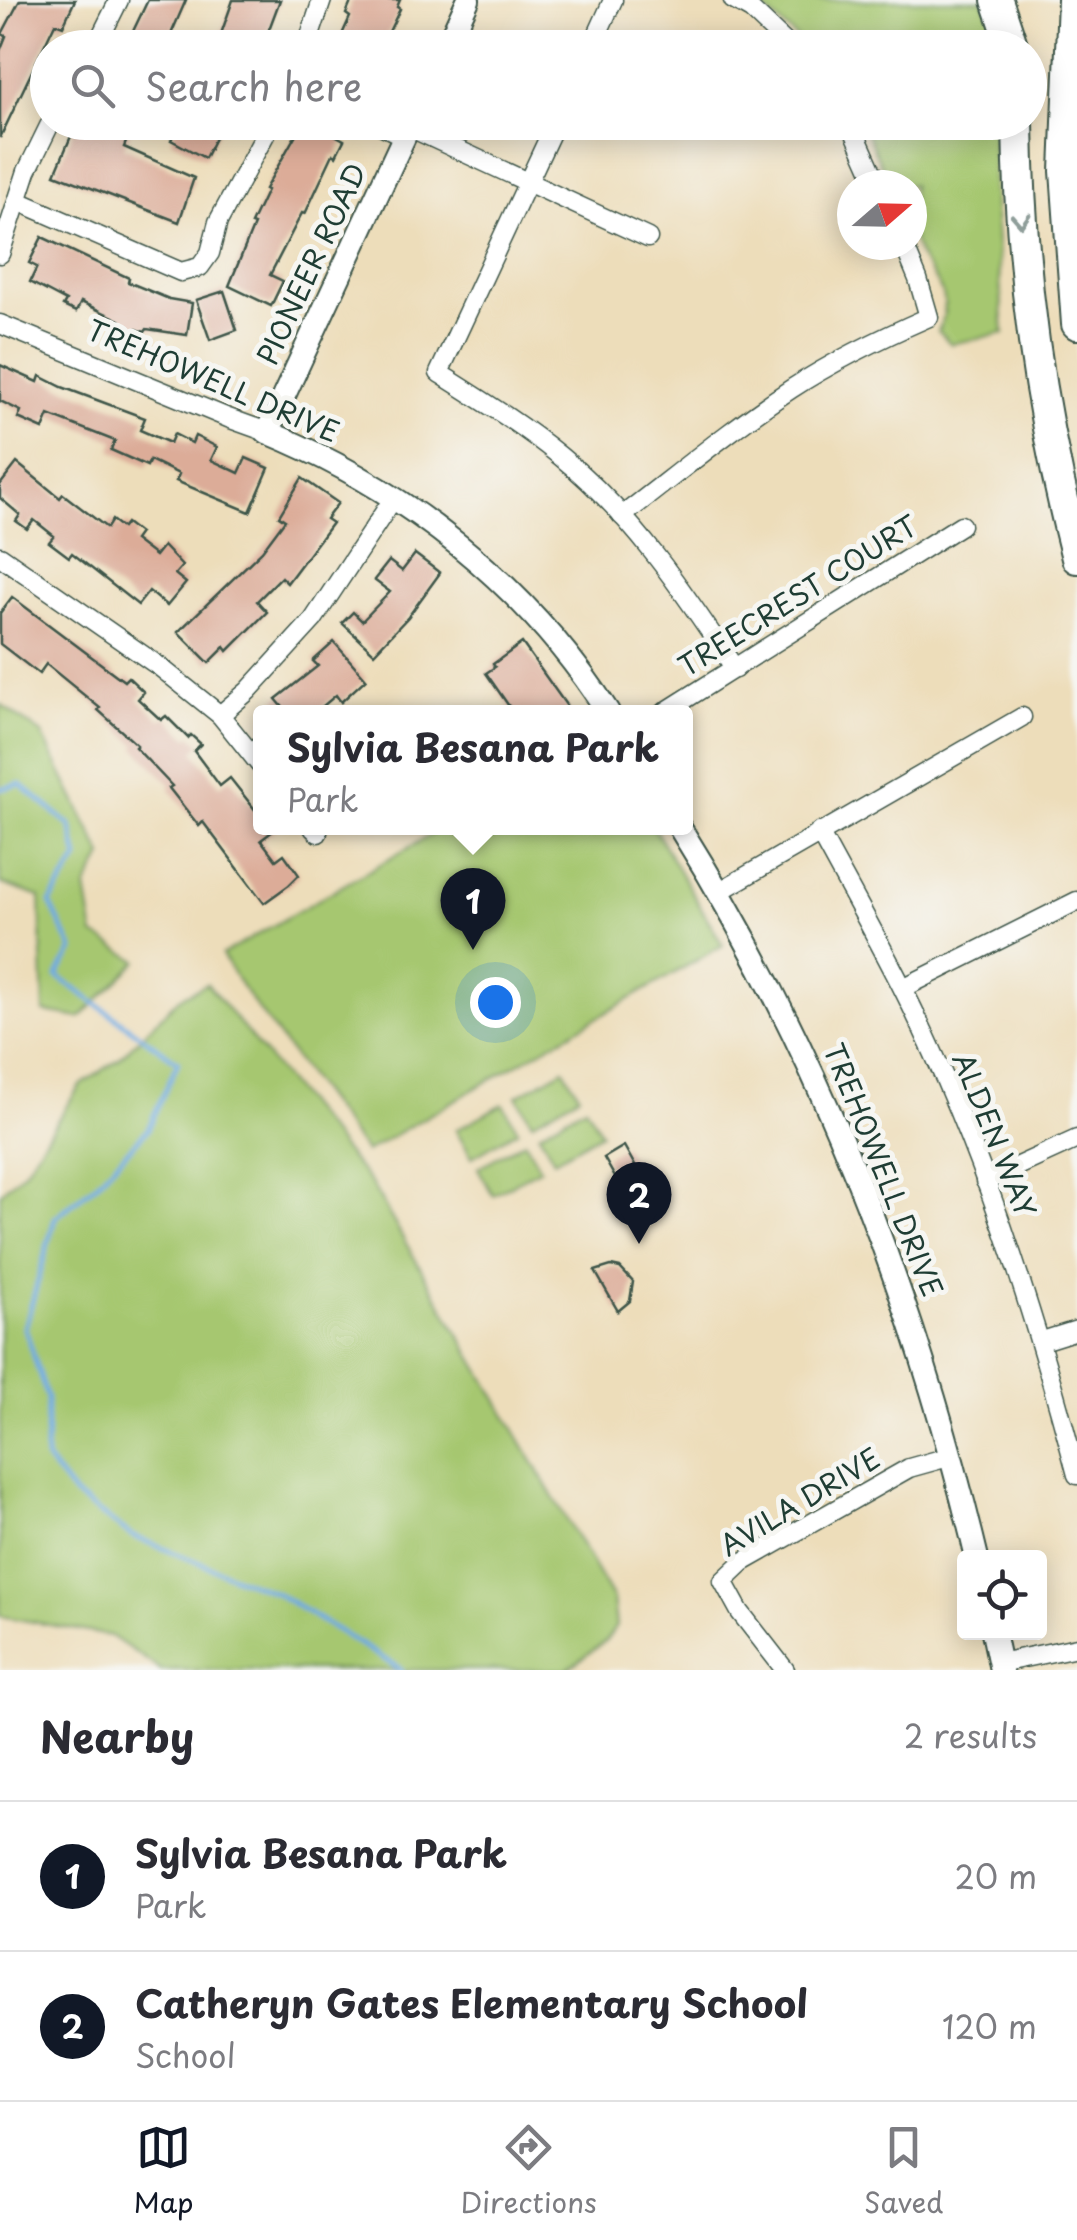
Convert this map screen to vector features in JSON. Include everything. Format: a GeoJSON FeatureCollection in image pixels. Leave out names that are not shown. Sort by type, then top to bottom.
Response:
{"type":"FeatureCollection","features":[{"type":"Feature","properties":{"kind":"main road"},"geometry":{"type":"LineString","coordinates":[[997,0],[1007,30]]}},
{"type":"Feature","properties":{"kind":"main road"},"geometry":{"type":"LineString","coordinates":[[1022,30],[1024,0]]}},
{"type":"Feature","properties":{"kind":"main road"},"geometry":{"type":"LineString","coordinates":[[1073,0],[1066,171],[1077,324]]}},
{"type":"Feature","properties":{"kind":"main road"},"geometry":{"type":"LineString","coordinates":[[1019,140],[1022,251],[1030,336],[1054,469],[1077,558]]}},
{"type":"Feature","properties":{"kind":"street"},"geometry":{"type":"LineString","coordinates":[[103,30],[119,0]]}},
{"type":"Feature","properties":{"kind":"street"},"geometry":{"type":"LineString","coordinates":[[312,30],[322,0]]}},
{"type":"Feature","properties":{"kind":"street"},"geometry":{"type":"LineString","coordinates":[[454,30],[468,0]]}},
{"type":"Feature","properties":{"kind":"street"},"geometry":{"type":"LineString","coordinates":[[599,30],[613,0]]}},
{"type":"Feature","properties":{"kind":"street"},"geometry":{"type":"LineString","coordinates":[[732,0],[772,30]]}},
{"type":"Feature","properties":{"kind":"street"},"geometry":{"type":"LineString","coordinates":[[0,254],[27,172],[42,140]]}},
{"type":"Feature","properties":{"kind":"street"},"geometry":{"type":"LineString","coordinates":[[18,200],[182,272],[200,267],[210,253],[218,222],[262,140]]}},
{"type":"Feature","properties":{"kind":"street","name":"PIONEER ROAD"},"geometry":{"type":"LineString","coordinates":[[268,432],[404,140]]}},
{"type":"Feature","properties":{"kind":"street"},"geometry":{"type":"LineString","coordinates":[[434,140],[648,238]]}},
{"type":"Feature","properties":{"kind":"street"},"geometry":{"type":"LineString","coordinates":[[548,140],[439,373],[562,457],[622,516],[687,596],[735,669]]}},
{"type":"Feature","properties":{"kind":"street"},"geometry":{"type":"LineString","coordinates":[[858,140],[871,170]]}},
{"type":"Feature","properties":{"kind":"street"},"geometry":{"type":"LineString","coordinates":[[622,516],[792,388],[869,344],[929,316],[909,260]]}},
{"type":"Feature","properties":{"kind":"street","name":"TREHOWELL DRIVE"},"geometry":{"type":"LineString","coordinates":[[0,324],[299,445],[393,498],[494,574],[552,636],[603,705]]}},
{"type":"Feature","properties":{"kind":"street"},"geometry":{"type":"LineString","coordinates":[[220,715],[248,691],[313,620],[393,498]]}},
{"type":"Feature","properties":{"kind":"street","name":"TREECREST COURT"},"geometry":{"type":"LineString","coordinates":[[676,705],[961,525]]}},
{"type":"Feature","properties":{"kind":"street"},"geometry":{"type":"LineString","coordinates":[[0,556],[160,667],[220,715],[253,756]]}},
{"type":"Feature","properties":{"kind":"street"},"geometry":{"type":"LineString","coordinates":[[720,892],[1022,716]]}},
{"type":"Feature","properties":{"kind":"street","name":"ALDEN WAY"},"geometry":{"type":"LineString","coordinates":[[819,832],[903,988],[986,1181],[1042,1341],[1077,1475]]}},
{"type":"Feature","properties":{"kind":"street","name":"TREHOWELL DRIVE"},"geometry":{"type":"LineString","coordinates":[[684,835],[720,892],[819,1084],[866,1192],[921,1348],[975,1550]]}},
{"type":"Feature","properties":{"kind":"street"},"geometry":{"type":"LineString","coordinates":[[903,988],[1077,901]]}},
{"type":"Feature","properties":{"kind":"street"},"geometry":{"type":"LineString","coordinates":[[986,1181],[1077,1140]]}},
{"type":"Feature","properties":{"kind":"street"},"geometry":{"type":"LineString","coordinates":[[1042,1341],[1077,1330]]}},
{"type":"Feature","properties":{"kind":"street","name":"AVILA DRIVE"},"geometry":{"type":"LineString","coordinates":[[785,1670],[740,1612],[724,1581],[743,1562],[909,1468],[952,1456]]}},
{"type":"Feature","properties":{"kind":"street"},"geometry":{"type":"LineString","coordinates":[[995,1640],[1000,1666],[1077,1647]]}},
{"type":"Feature","properties":{"kind":"green space"},"geometry":{"type":"Polygon","coordinates":[[[754,0],[983,0],[996,27],[996,30],[788,30],[754,0]]]}},
{"type":"Feature","properties":{"kind":"green space"},"geometry":{"type":"Polygon","coordinates":[[[870,140],[994,140],[993,190],[1004,333],[951,344],[938,331],[944,316],[942,292],[922,261],[927,260],[927,170],[883,170],[870,140]]]}},
{"type":"Feature","properties":{"kind":"green space"},"geometry":{"type":"Polygon","coordinates":[[[0,704],[42,734],[103,856],[86,888],[94,935],[138,961],[80,1018],[44,1012],[40,897],[0,883],[0,704]]]}},
{"type":"Feature","properties":{"kind":"green space"},"geometry":{"type":"Polygon","coordinates":[[[431,835],[658,835],[723,945],[365,1152],[222,955],[431,835]]]}},
{"type":"Feature","properties":{"kind":"green space"},"geometry":{"type":"Polygon","coordinates":[[[207,984],[372,1185],[613,1599],[616,1626],[607,1640],[566,1670],[161,1670],[111,1636],[0,1616],[0,1193],[24,1171],[80,1086],[119,1059],[179,998],[207,984]]]}},
{"type":"Feature","properties":{"kind":"green space"},"geometry":{"type":"Polygon","coordinates":[[[564,1069],[579,1095],[532,1122],[517,1096],[564,1069]]]}},
{"type":"Feature","properties":{"kind":"green space"},"geometry":{"type":"Polygon","coordinates":[[[503,1104],[518,1130],[472,1157],[456,1130],[503,1104]]]}},
{"type":"Feature","properties":{"kind":"green space"},"geometry":{"type":"Polygon","coordinates":[[[585,1106],[601,1133],[554,1160],[539,1133],[585,1106]]]}},
{"type":"Feature","properties":{"kind":"green space"},"geometry":{"type":"Polygon","coordinates":[[[525,1141],[540,1168],[493,1195],[478,1168],[525,1141]]]}},
{"type":"Feature","properties":{"kind":"building"},"geometry":{"type":"Polygon","coordinates":[[[20,0],[75,0],[63,26],[55,23],[52,30],[30,30],[30,75],[0,138],[0,51],[6,36],[2,34],[20,0]]]}},
{"type":"Feature","properties":{"kind":"building"},"geometry":{"type":"Polygon","coordinates":[[[148,0],[186,0],[173,30],[134,30],[148,0]]]}},
{"type":"Feature","properties":{"kind":"building"},"geometry":{"type":"Polygon","coordinates":[[[233,0],[280,0],[269,30],[222,30],[233,0]]]}},
{"type":"Feature","properties":{"kind":"building"},"geometry":{"type":"Polygon","coordinates":[[[352,0],[400,0],[390,30],[344,30],[350,17],[346,14],[352,0]]]}},
{"type":"Feature","properties":{"kind":"building"},"geometry":{"type":"Polygon","coordinates":[[[69,140],[127,140],[124,147],[194,178],[179,222],[55,174],[69,140]]]}},
{"type":"Feature","properties":{"kind":"building"},"geometry":{"type":"Polygon","coordinates":[[[171,140],[214,140],[205,158],[171,140]]]}},
{"type":"Feature","properties":{"kind":"building"},"geometry":{"type":"Polygon","coordinates":[[[293,140],[344,140],[270,275],[283,281],[271,306],[229,286],[265,189],[293,140]]]}},
{"type":"Feature","properties":{"kind":"building"},"geometry":{"type":"Polygon","coordinates":[[[42,237],[129,278],[128,282],[169,299],[192,303],[187,335],[147,329],[136,329],[135,333],[117,326],[120,320],[81,302],[76,312],[63,306],[66,301],[30,282],[37,267],[29,263],[42,237]]]}},
{"type":"Feature","properties":{"kind":"building"},"geometry":{"type":"Polygon","coordinates":[[[224,291],[237,330],[210,340],[196,300],[224,291]]]}},
{"type":"Feature","properties":{"kind":"building"},"geometry":{"type":"Polygon","coordinates":[[[0,365],[38,382],[40,376],[145,418],[140,430],[170,443],[174,434],[192,443],[195,436],[217,447],[211,460],[239,473],[246,458],[269,468],[250,512],[176,481],[179,474],[150,460],[147,466],[111,450],[115,441],[49,415],[43,429],[18,418],[21,411],[0,401],[0,365]]]}},
{"type":"Feature","properties":{"kind":"building"},"geometry":{"type":"Polygon","coordinates":[[[17,463],[60,498],[63,494],[107,528],[112,520],[122,528],[126,523],[139,533],[134,540],[155,556],[163,546],[182,566],[175,574],[186,583],[167,606],[149,591],[138,605],[72,553],[69,557],[49,542],[54,536],[34,520],[27,529],[16,521],[20,515],[0,498],[0,485],[17,463]]]}},
{"type":"Feature","properties":{"kind":"building"},"geometry":{"type":"Polygon","coordinates":[[[302,478],[338,503],[326,519],[332,523],[287,583],[281,577],[257,601],[267,612],[228,651],[225,647],[209,663],[178,632],[262,551],[285,520],[279,516],[302,478]]]}},
{"type":"Feature","properties":{"kind":"building"},"geometry":{"type":"Polygon","coordinates":[[[415,554],[440,573],[408,617],[374,653],[342,623],[353,612],[362,621],[390,592],[374,580],[389,561],[402,571],[415,554]]]}},
{"type":"Feature","properties":{"kind":"building"},"geometry":{"type":"Polygon","coordinates":[[[12,597],[124,681],[128,677],[144,692],[138,699],[161,720],[166,716],[188,738],[191,735],[201,744],[194,751],[220,786],[230,778],[253,807],[253,835],[268,835],[261,840],[276,860],[284,854],[299,875],[264,903],[203,822],[199,826],[169,788],[172,786],[100,708],[46,664],[39,674],[0,644],[0,613],[12,597]]]}},
{"type":"Feature","properties":{"kind":"building"},"geometry":{"type":"Polygon","coordinates":[[[334,642],[366,679],[341,702],[336,695],[324,705],[281,705],[276,699],[318,666],[313,661],[334,642]]]}},
{"type":"Feature","properties":{"kind":"building"},"geometry":{"type":"Polygon","coordinates":[[[522,643],[566,705],[508,705],[486,673],[495,667],[493,664],[522,643]]]}},
{"type":"Feature","properties":{"kind":"building"},"geometry":{"type":"Polygon","coordinates":[[[624,1146],[648,1189],[628,1200],[604,1158],[624,1146]]]}},
{"type":"Feature","properties":{"kind":"building"},"geometry":{"type":"Polygon","coordinates":[[[611,1266],[620,1268],[633,1282],[630,1301],[618,1311],[595,1271],[611,1266]]]}},
{"type":"Feature","properties":{"kind":"waterway"},"geometry":{"type":"LineString","coordinates":[[0,789],[20,784],[71,826],[78,859],[50,903],[73,950],[57,976],[178,1062],[148,1129],[96,1184],[55,1218],[25,1328],[47,1398],[46,1459],[75,1496],[132,1536],[276,1593],[402,1670]]}},
{"type":"Feature","properties":{"kind":"place","name":"Sylvia Besana Park"},"geometry":{"type":"Point","coordinates":[473,950]}},
{"type":"Feature","properties":{"kind":"place","name":"Catheryn Gates Elementary School"},"geometry":{"type":"Point","coordinates":[639,1244]}}]}
